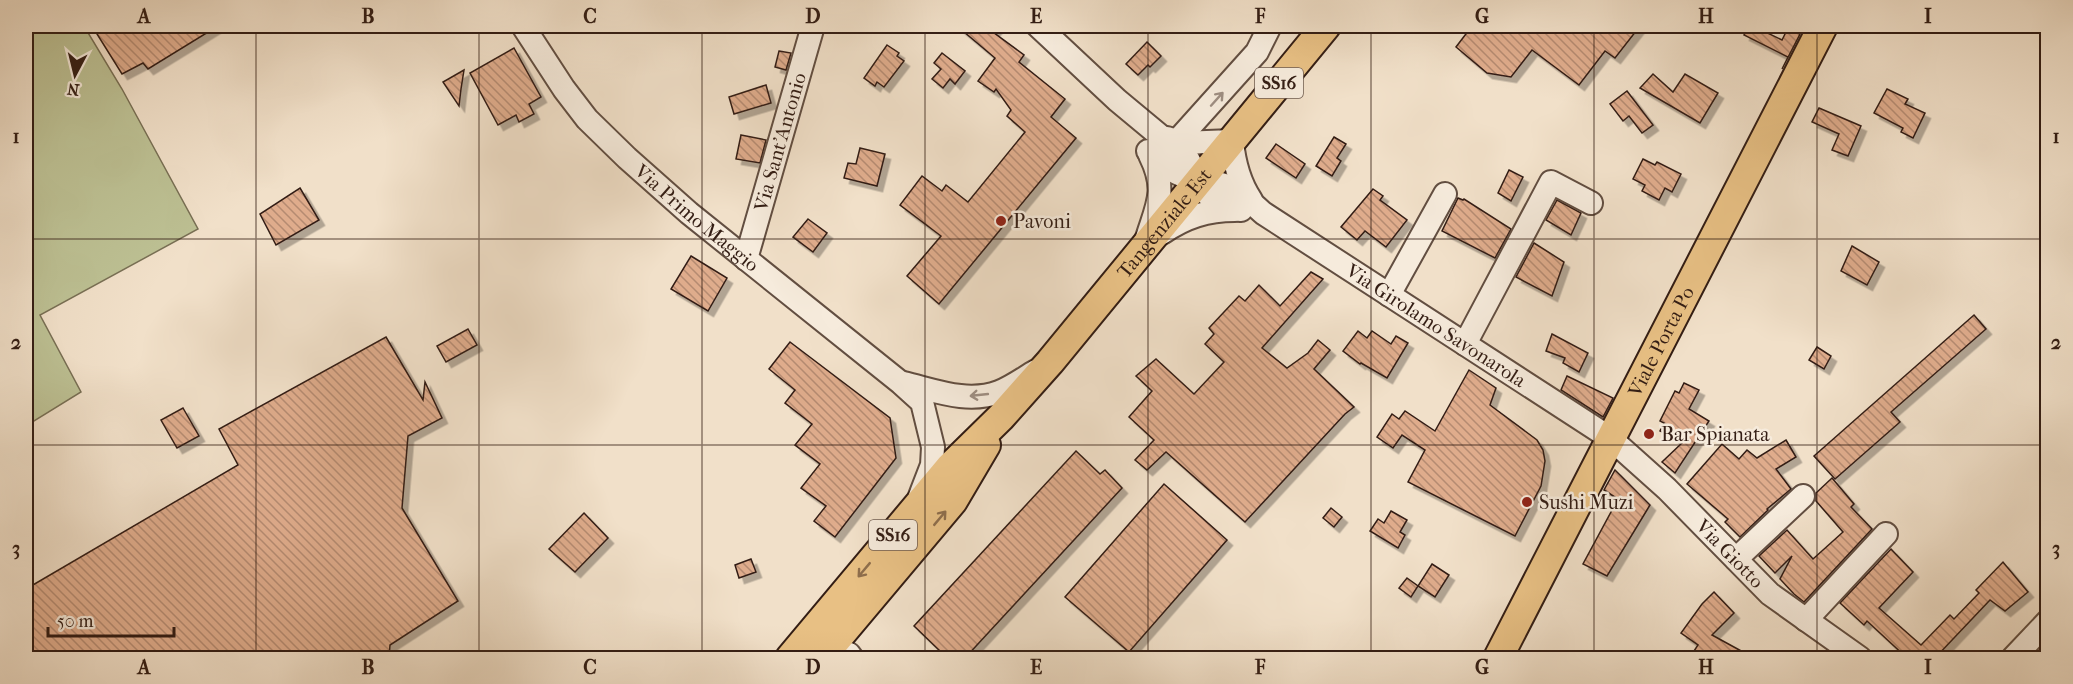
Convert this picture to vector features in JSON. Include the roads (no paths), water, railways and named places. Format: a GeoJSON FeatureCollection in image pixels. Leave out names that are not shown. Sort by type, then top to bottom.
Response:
{"type":"FeatureCollection","features":[{"type":"Feature","properties":{"kind":"main road","name":"Tangenziale Est"},"geometry":{"type":"LineString","coordinates":[[790,658],[950,467],[1001,417],[1050,362],[1326,26]]}},
{"type":"Feature","properties":{"kind":"main road","name":"Viale Porta Po"},"geometry":{"type":"LineString","coordinates":[[1498,658],[1823,26]]}},
{"type":"Feature","properties":{"kind":"main road","name":"Tangenziale Est"},"geometry":{"type":"LineString","coordinates":[[821,658],[953,501],[1001,417]]}},
{"type":"Feature","properties":{"kind":"street","name":"Via Primo Maggio"},"geometry":{"type":"LineString","coordinates":[[523,26],[564,89],[587,119],[689,213],[901,382],[922,402],[933,447],[932,465],[915,509]]}},
{"type":"Feature","properties":{"kind":"street","name":"Via Sant'Antonio"},"geometry":{"type":"LineString","coordinates":[[746,259],[813,26]]}},
{"type":"Feature","properties":{"kind":"street"},"geometry":{"type":"LineString","coordinates":[[1038,26],[1117,100],[1151,141],[1188,159],[1195,169],[1197,181]]}},
{"type":"Feature","properties":{"kind":"street"},"geometry":{"type":"LineString","coordinates":[[1177,141],[1257,52],[1270,26]]}},
{"type":"Feature","properties":{"kind":"street"},"geometry":{"type":"LineString","coordinates":[[1147,245],[1181,220],[1214,211],[1252,209],[1234,161],[1232,141],[1194,143],[1151,141]]}},
{"type":"Feature","properties":{"kind":"street"},"geometry":{"type":"LineString","coordinates":[[1147,245],[1161,188],[1151,141]]}},
{"type":"Feature","properties":{"kind":"street","name":"Via Girolamo Savonarola"},"geometry":{"type":"LineString","coordinates":[[1197,181],[1222,184],[1235,190],[1252,209],[1610,438]]}},
{"type":"Feature","properties":{"kind":"street"},"geometry":{"type":"LineString","coordinates":[[1465,344],[1551,182],[1591,203]]}},
{"type":"Feature","properties":{"kind":"street"},"geometry":{"type":"LineString","coordinates":[[1389,295],[1444,194]]}},
{"type":"Feature","properties":{"kind":"street","name":"Via Primo Maggio"},"geometry":{"type":"LineString","coordinates":[[901,382],[954,397],[980,396],[1000,392],[1050,362]]}},
{"type":"Feature","properties":{"kind":"street","name":"Via Giotto"},"geometry":{"type":"LineString","coordinates":[[1610,438],[1667,489],[1770,594],[1860,658]]}},
{"type":"Feature","properties":{"kind":"street"},"geometry":{"type":"LineString","coordinates":[[1736,560],[1803,496]]}},
{"type":"Feature","properties":{"kind":"street"},"geometry":{"type":"LineString","coordinates":[[1806,620],[1886,534]]}},
{"type":"Feature","properties":{"kind":"street"},"geometry":{"type":"LineString","coordinates":[[2013,658],[2048,621]]}},
{"type":"Feature","properties":{"kind":"place","name":"Pavoni"},"geometry":{"type":"Point","coordinates":[1001,221]}},
{"type":"Feature","properties":{"kind":"place","name":"Bar Spianata"},"geometry":{"type":"Point","coordinates":[1649,434]}},
{"type":"Feature","properties":{"kind":"place","name":"Sushi Muzi"},"geometry":{"type":"Point","coordinates":[1527,502]}}]}
